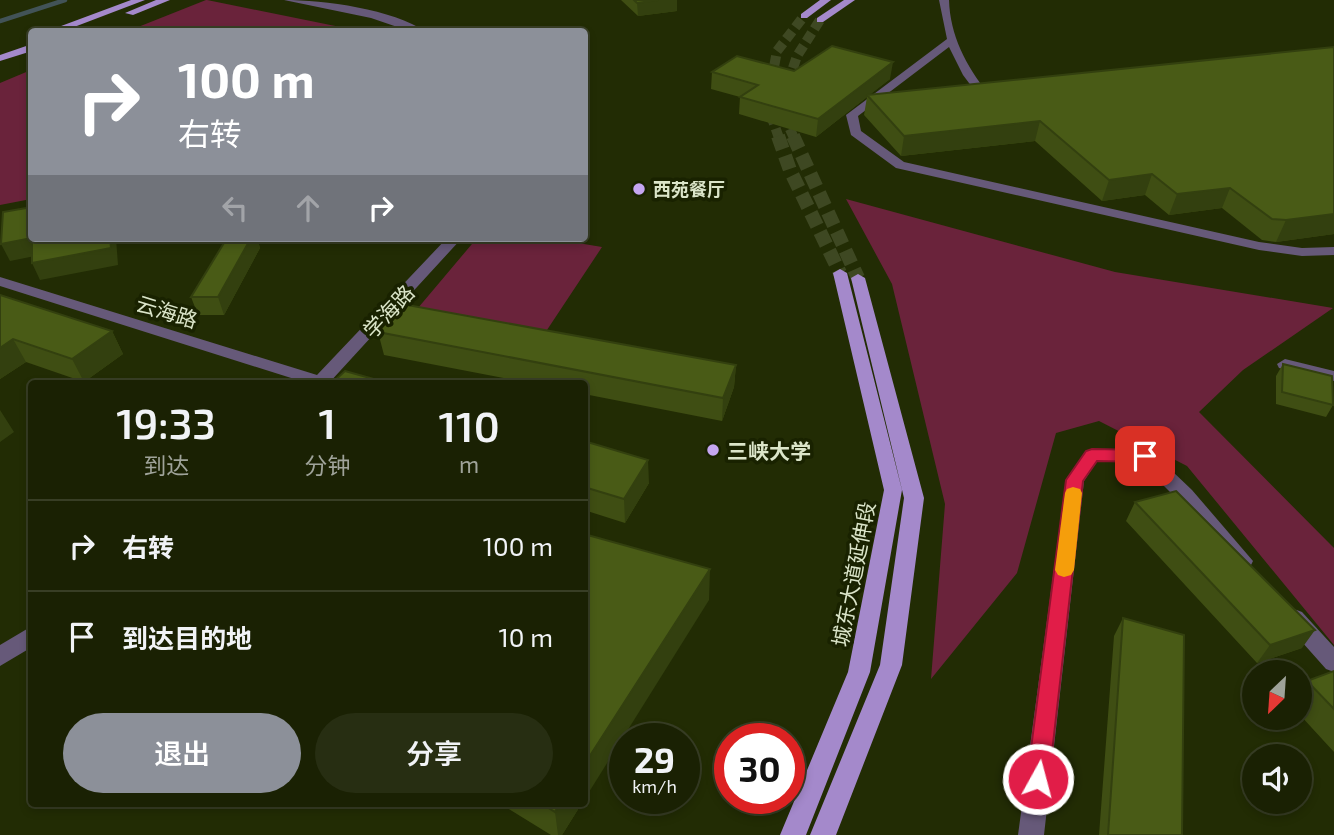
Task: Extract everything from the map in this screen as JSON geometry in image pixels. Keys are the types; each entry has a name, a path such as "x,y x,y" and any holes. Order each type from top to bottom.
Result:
{"main road":[{"path":"61,28 141,0"},
{"path":"89,28 165,0"},
{"path":"804,16 826,0"},
{"path":"820,20 850,0"},
{"path":"0,48 28,39"},
{"path":"0,58 28,48"},
{"name":"城东大道延伸段","path":"793,835 859,672 893,490 849,275 914,498 891,665 823,835"}],"street":[{"path":"289,0 358,13 414,28"},
{"path":"944,0 943,15 971,83 982,93"},
{"path":"953,39 852,116 855,132 901,165 1259,246 1303,252 1334,251"},
{"name":"学海路","path":"322,380 451,242"},
{"name":"云海路","path":"0,281 314,380"},
{"path":"1284,364 1334,376"},
{"path":"1031,835 1075,480 1092,455 1145,456 1185,495 1253,572"},
{"path":"1279,602 1334,662"},
{"path":"0,657 28,638"}],"shaded area":[{"path":"207,0 345,28 136,28"},
{"path":"28,71 28,200 0,205 0,83"},
{"path":"846,199 1115,272 1333,308 1243,370 1199,412 1334,548 1334,645 1187,466 1099,421 1056,433 1017,573 931,679 945,504 892,284"},
{"path":"474,242 572,242 602,247 545,333 418,308"}],"building":[{"path":"634,0 658,0 637,3"},
{"path":"832,46 893,62 818,119 740,97 758,85 712,72 737,56 794,71"},
{"path":"1334,47 1334,214 1286,220 1272,219 1230,188 1177,194 1152,174 1109,180 1040,121 904,136 867,95"},
{"path":"28,208 28,239 1,244 3,212"},
{"path":"32,242 110,242 111,248 32,263"},
{"path":"225,242 249,242 218,297 191,297"},
{"path":"0,295 112,331 72,359 13,339 0,348"},
{"path":"402,304 736,365 723,398 378,332"},
{"path":"1283,364 1332,376 1333,405 1282,392"},
{"path":"345,371 377,380 335,380"},
{"path":"588,442 648,460 624,499 588,488"},
{"path":"1176,491 1315,630 1270,645 1135,502"},
{"path":"588,535 710,569 588,759"},
{"path":"1123,618 1184,635 1182,835 1108,835"},
{"path":"1334,671 1334,709 1312,686 1312,679"}],"waterway":[{"path":"0,21 65,0"}],"tunnel":[{"path":"779,138 767,104 777,51 804,16"},
{"path":"794,138 780,107 797,56 820,20"},
{"path":"778,136 790,170 840,273"},
{"path":"793,136 858,278"}],"slow traffic":[{"path":"1064,570 1073,493"}],"place":[{"name":"西苑餐厅","path":"639,189"},
{"name":"三峡大学","path":"713,450"}],"route":[{"path":"1038,779 1075,480 1092,455 1145,456"}]}
